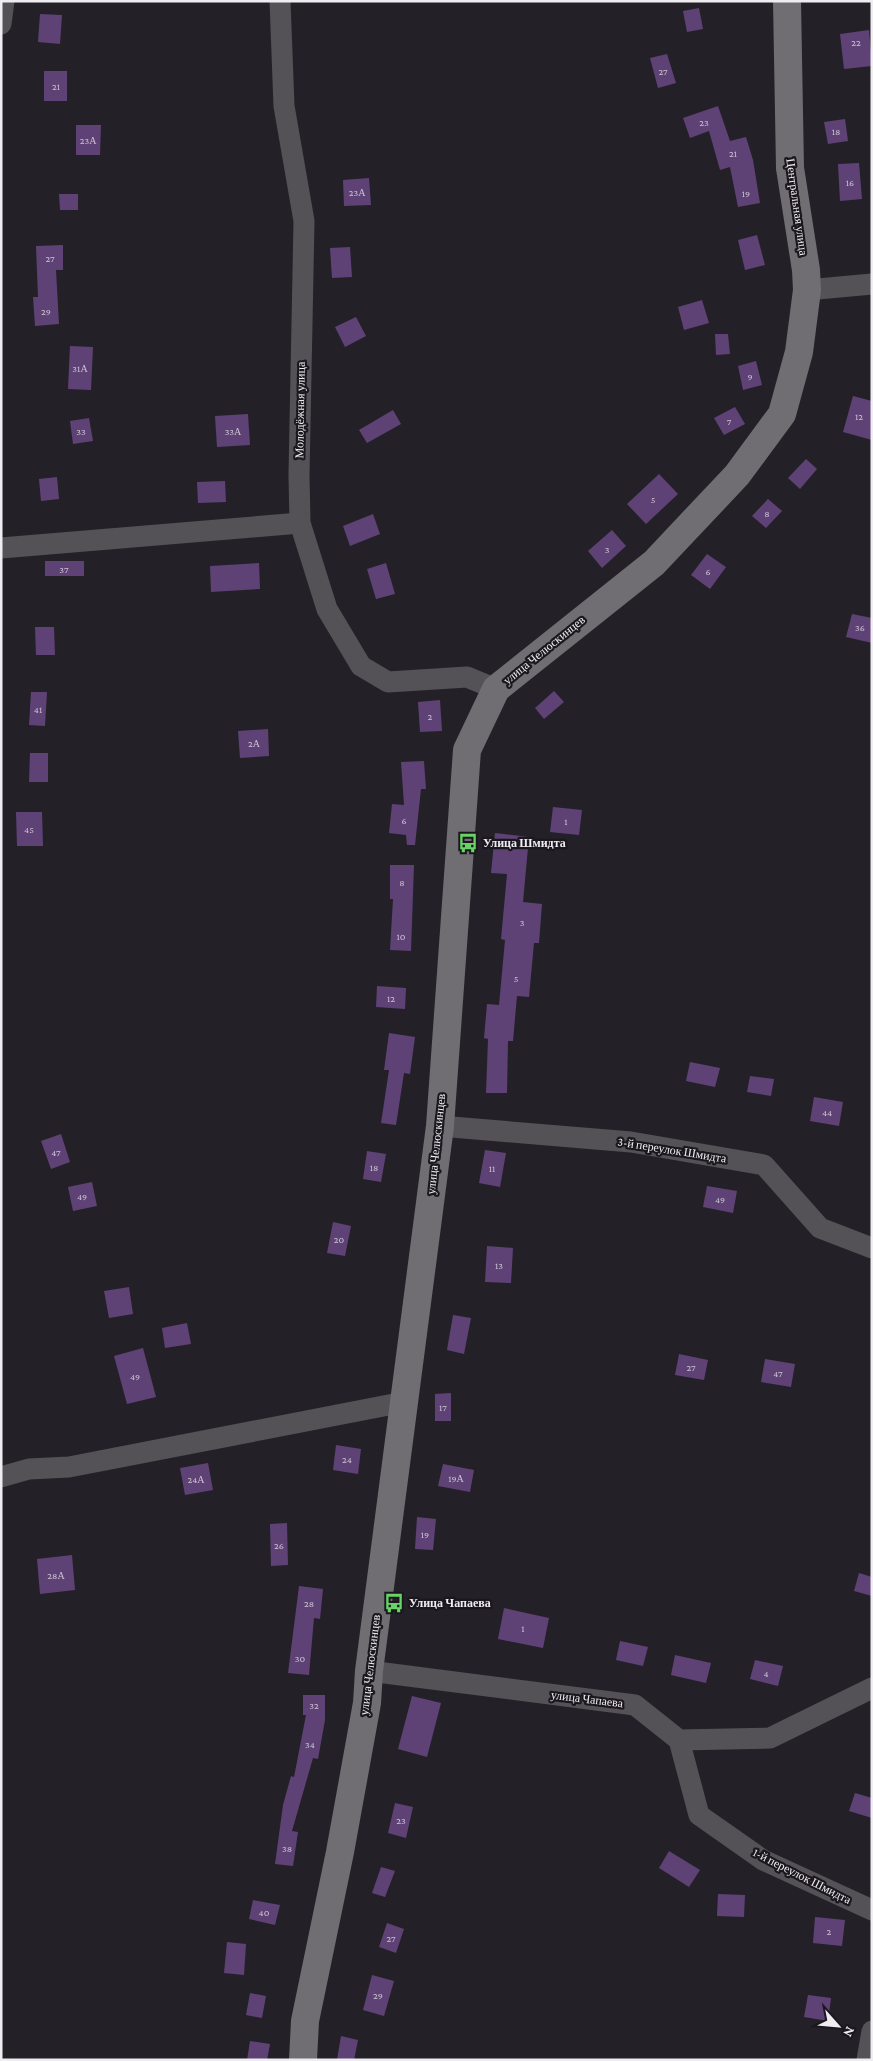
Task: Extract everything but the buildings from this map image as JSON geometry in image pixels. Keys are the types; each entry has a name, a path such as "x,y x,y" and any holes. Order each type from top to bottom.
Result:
{"street":[{"path":"1,24 4,1"},
{"name":"Молодёжная улица","path":"280,1 284,106 304,221 299,475 300,523 326,609 361,666 388,682 467,677 496,689"},
{"name":"Центральная улица","path":"787,1 790,168 806,270 807,290 798,352"},
{"path":"807,290 872,284"},
{"name":"улица Челюскинцев","path":"303,2060 305,2021 340,1852 367,1703 369,1671 440,1126 467,750 496,689 654,563 737,475 782,414 798,352"},
{"path":"1,548 300,523"},
{"name":"3-й переулок Шмидта","path":"440,1126 631,1142 764,1165 820,1228 872,1248"},
{"path":"1,1477 29,1469 69,1467 404,1402"},
{"name":"улица Чапаева","path":"369,1671 635,1705 680,1740"},
{"path":"680,1740 770,1738 872,1688"},
{"name":"1-й переулок Шмидта","path":"680,1740 700,1815 763,1860 872,1910"},
{"path":"867,2060 872,2031"}],"place":[{"name":"Улица Шмидта","path":"468,843"},
{"name":"Улица Чапаева","path":"394,1603"}]}
